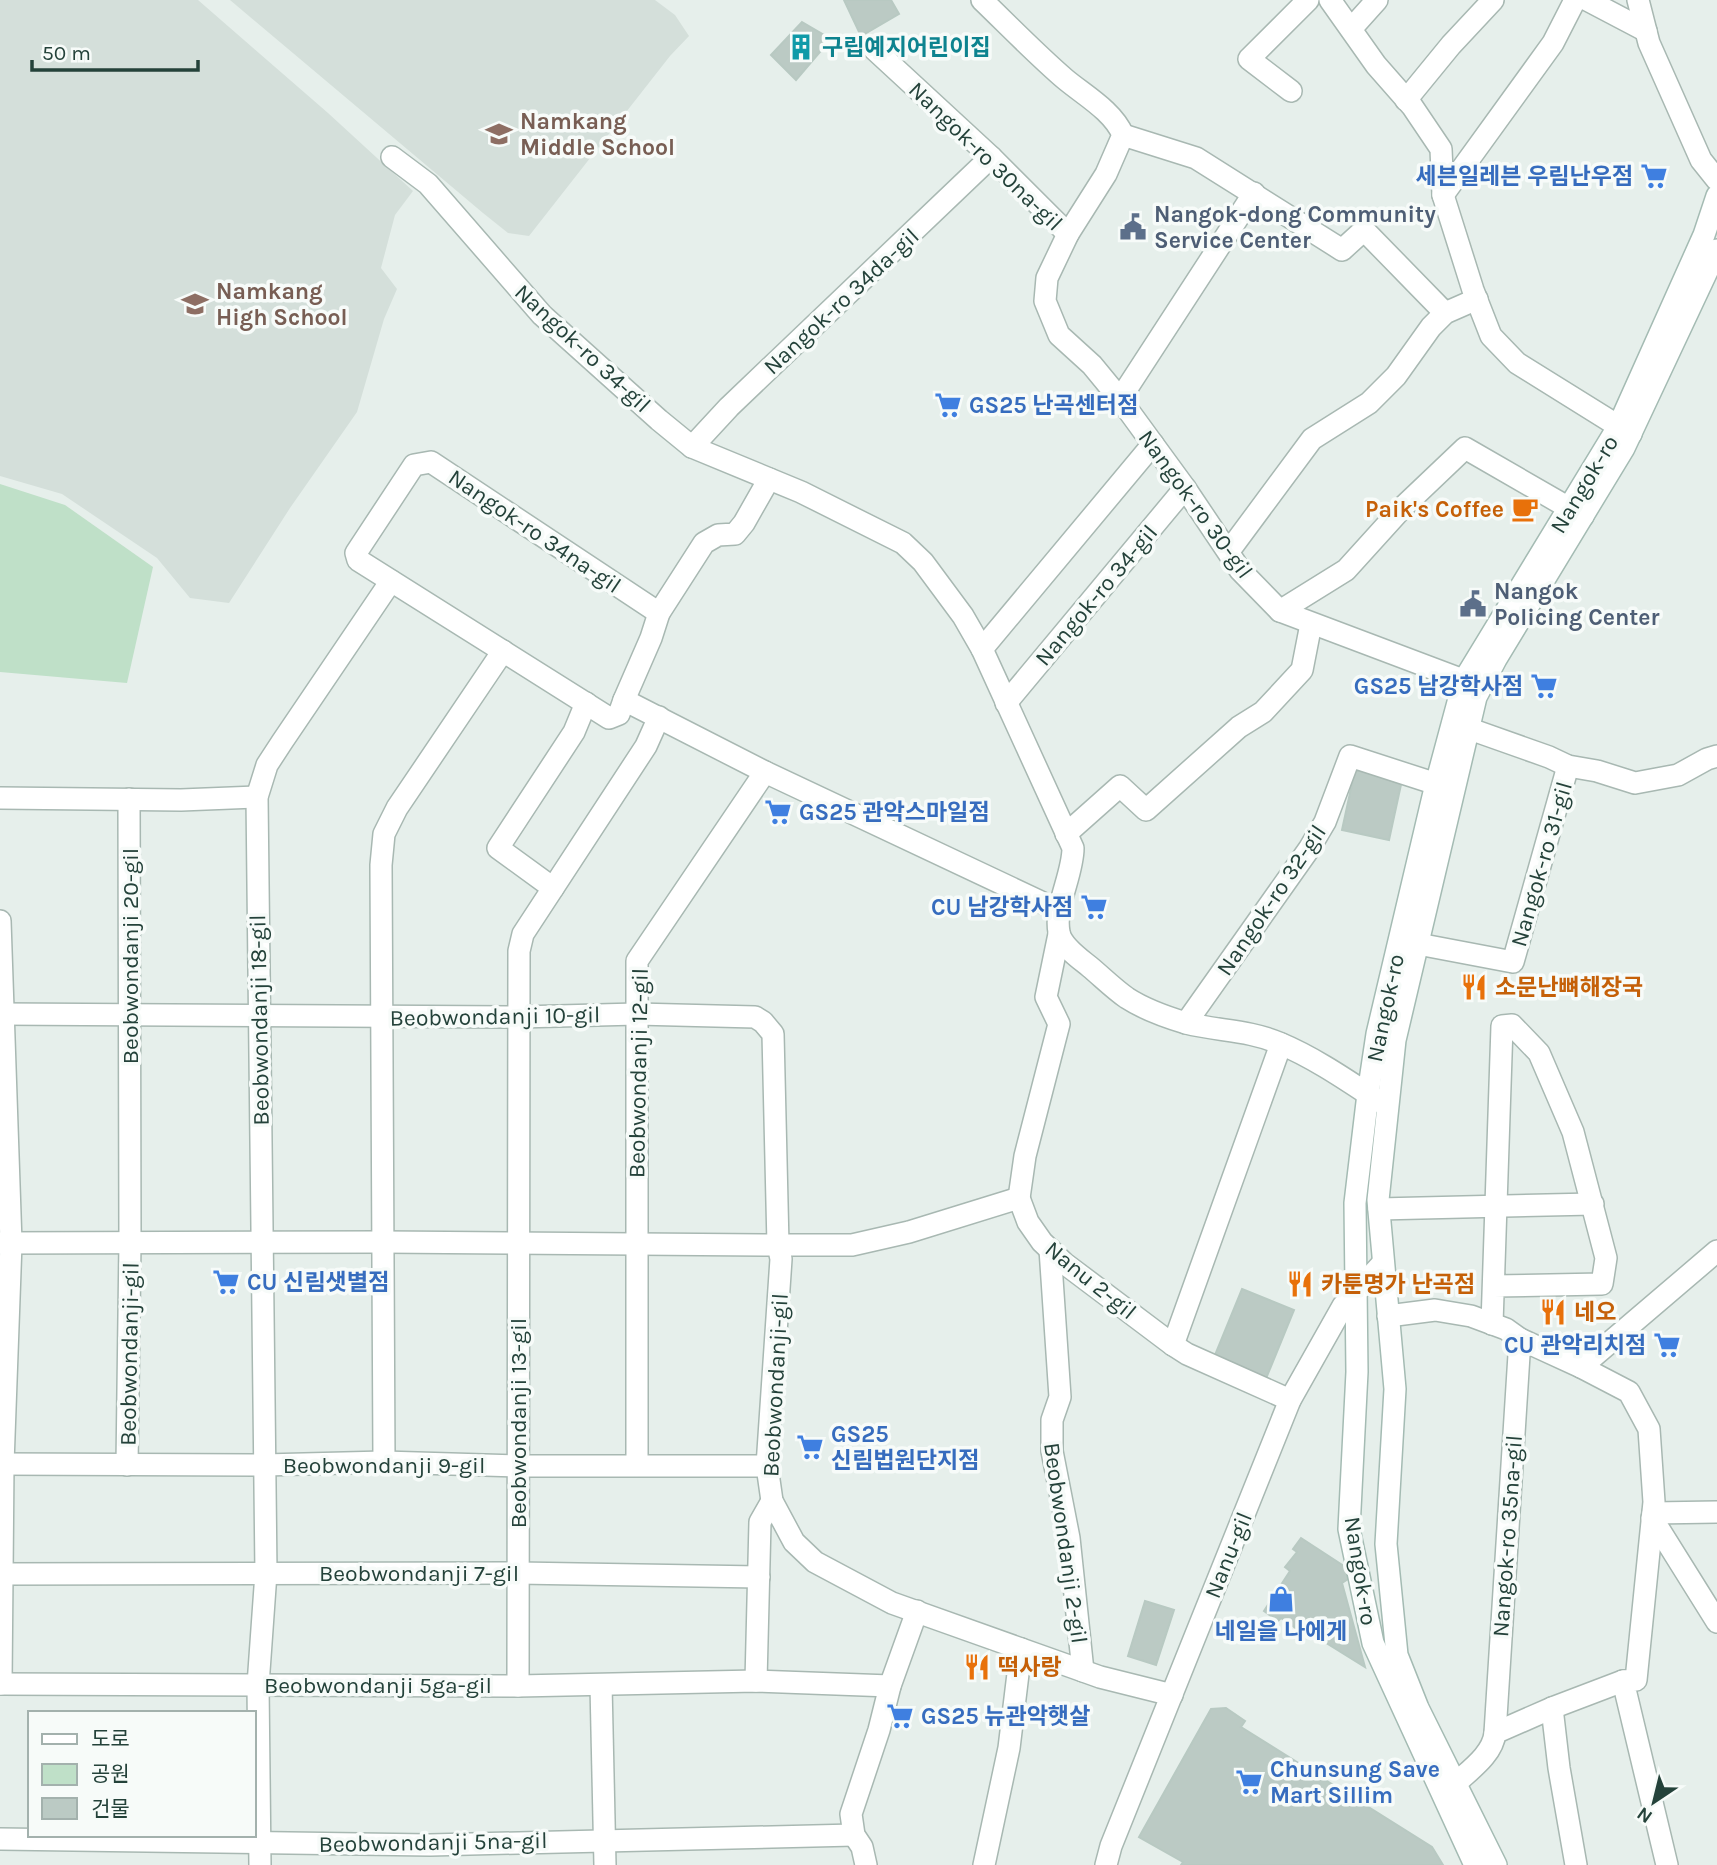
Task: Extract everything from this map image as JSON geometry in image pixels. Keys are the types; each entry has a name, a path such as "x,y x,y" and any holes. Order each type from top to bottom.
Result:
{"street":[{"path":"982,0 1108,116 1119,127 1122,135 1196,158 1342,250 1364,230 1445,313"},
{"path":"1291,91 1250,59 1308,0"},
{"path":"1330,0 1441,149 1443,195 1491,336 1517,363 1625,430"},
{"path":"1351,29 1377,0"},
{"path":"1406,100 1451,45 1493,0"},
{"path":"1443,195 1553,43 1575,0"},
{"path":"1587,0 1646,31"},
{"path":"1638,0 1649,43 1701,160 1717,180"},
{"name":"Nangok-ro 30na-gil","path":"874,49 991,157 1068,234"},
{"name":"Nangok-ro 30-gil","path":"1122,135 1106,174 1068,234 1047,278 1045,301 1059,335 1092,365 1120,399 1240,570 1280,611 1472,683"},
{"name":"Nangok-ro 34-gil","path":"391,157 428,184 542,315 692,447 801,492 903,542 923,562 963,616 982,649 1073,848 1073,862 1060,911 1059,934 1046,997 1059,1024 1025,1156 1019,1198"},
{"name":"Nangok-ro 34da-gil","path":"692,447 729,407 991,157"},
{"path":"1120,399 1254,193"},
{"name":"Nangok-ro","path":"1475,1865 1373,1643 1349,1529 1357,1372 1355,1203 1368,1094 1377,1034 1472,683 1625,430 1712,242 1717,196"},
{"path":"1229,551 1312,439 1369,403 1396,376 1431,327 1445,313 1477,299"},
{"path":"982,649 1153,444"},
{"path":"1280,611 1346,570 1404,506 1465,447 1577,512"},
{"name":"Nangok-ro 34na-gil","path":"624,700 619,714 610,718 358,560 356,553 414,465 431,462 659,613"},
{"path":"769,479 735,534 718,534 704,543 659,613 624,700 765,772 1060,911"},
{"name":"Nangok-ro 34-gil","path":"1006,703 1185,488"},
{"name":"Beobwondanji 18-gil","path":"258,1685 266,1573 257,797 267,765 391,581"},
{"path":"1066,834 1120,786 1146,810 1239,727 1263,712 1302,670 1311,624"},
{"path":"384,1462 381,865 384,834 415,779 503,651"},
{"path":"553,888 498,848 574,732 586,703"},
{"name":"Beobwondanji 13-gil","path":"518,1686 519,951 523,934 646,746 659,718"},
{"name":"Nangok-ro 31-gil","path":"1461,725 1568,766 1597,771 1635,783 1678,775 1717,756"},
{"name":"Nangok-ro 32-gil","path":"1186,1023 1309,849 1325,822 1350,756 1445,787"},
{"name":"Nangok-ro 31-gil","path":"1513,962 1568,766"},
{"name":"Beobwondanji 12-gil","path":"637,1244 637,961 765,772"},
{"name":"Nangok-ro","path":"1445,787 1418,944 1395,1040 1378,1209 1395,1389 1385,1544 1397,1655 1418,1708 1496,1865"},
{"path":"0,799 181,800 257,797"},
{"name":"Beobwondanji 20-gil","path":"129,799 130,1242"},
{"path":"0,921 5,1242 1,1684"},
{"path":"1059,934 1073,954 1126,998 1186,1023 1255,1034 1281,1044 1328,1069 1388,1107"},
{"name":"Nangok-ro","path":"1418,944 1513,962"},
{"name":"Beobwondanji 10-gil","path":"1,1014 519,1017 637,1014 755,1017 773,1034 778,1245"},
{"path":"1492,1324 1502,1026 1512,1025 1539,1053 1573,1132 1606,1258 1602,1283 1494,1286"},
{"path":"1172,1345 1281,1044"},
{"path":"778,1245 852,1245 909,1232 1019,1198"},
{"name":"Nanu 2-gil","path":"1019,1198 1028,1222 1050,1250 1172,1345 1290,1400"},
{"path":"1378,1209 1593,1204"},
{"name":"Beobwondanji-gil","path":"5,1242 778,1245 781,1259 767,1466 772,1501 794,1542 815,1562 892,1603 1083,1671 1172,1696"},
{"name":"Beobwondanji-gil","path":"127,1465 130,1242"},
{"path":"637,1244 637,1465"},
{"name":"Beobwondanji 2-gil","path":"1050,1250 1060,1398 1052,1420 1052,1451 1069,1538 1083,1671"},
{"path":"1581,1367 1717,1251"},
{"name":"Nanu-gil","path":"1106,1865 1111,1846 1290,1400 1343,1306 1383,1263"},
{"path":"1388,1316 1435,1310 1471,1316 1506,1329 1520,1339 1629,1392 1649,1429 1654,1502 1636,1680 1623,1681 1495,1733 1494,1742 1480,1760 1456,1783"},
{"name":"Nangok-ro 35na-gil","path":"1495,1733 1520,1339"},
{"name":"Beobwondanji 9-gil","path":"1,1464 264,1465 384,1462 519,1466 767,1466"},
{"path":"756,1681 760,1522 772,1501"},
{"path":"1653,1516 1717,1512"},
{"path":"1653,1516 1717,1622"},
{"name":"Beobwondanji 7-gil","path":"1,1574 518,1573 759,1577"},
{"path":"866,1865 862,1847 854,1835 851,1814 916,1611"},
{"path":"984,1865 1009,1748 1021,1648"},
{"name":"Beobwondanji 5ga-gil","path":"1,1684 518,1686 756,1681 890,1686"},
{"path":"1623,1681 1667,1865"},
{"path":"258,1685 260,1865"},
{"path":"601,1685 606,1865"},
{"path":"1552,1708 1559,1768 1576,1865"},
{"name":"Beobwondanji 5na-gil","path":"0,1839 430,1844 854,1835"}],"shaded area":[{"name":"Namkang High School","path":"0,0 198,0 413,191 395,215 381,268 397,289 384,319 357,412 290,508 229,603 190,598 157,558 62,494 0,476"},
{"name":"Namkang Middle School","path":"230,0 655,0 675,15 689,36 670,56 529,236 508,233"}],"green space":[{"path":"0,484 65,505 153,567 127,683 0,672"}],"building":[{"path":"844,0 891,0 899,14 861,36"},
{"name":"구립예지어린이집","path":"802,22 831,39 796,80 771,55"},
{"path":"1355,770 1402,780 1389,840 1342,830"},
{"path":"1242,1289 1294,1310 1265,1381 1213,1360"},
{"path":"1301,1538 1347,1568 1348,1579 1342,1583 1365,1667 1302,1628 1300,1631 1281,1618 1278,1621 1264,1611 1290,1571 1285,1567 1297,1552 1293,1549"},
{"path":"1145,1601 1174,1610 1156,1665 1128,1656"},
{"name":"Chunsung Save Mart Sillim","path":"1226,1708 1245,1721 1241,1727 1432,1847 1443,1865 1181,1865 1183,1862 1139,1837 1211,1709"}],"place":[{"name":"구립예지어린이집","path":"801,47"},
{"name":"Namkang Middle School","path":"499,134"},
{"name":"세븐일레븐 우림난우점","path":"1654,176"},
{"name":"Nangok-dong Community Service Center","path":"1133,227"},
{"name":"Namkang High School","path":"195,304"},
{"name":"GS25 난곡센터점","path":"948,405"},
{"name":"Paik's Coffee","path":"1525,509"},
{"name":"Nangok Policing Center","path":"1473,604"},
{"name":"GS25 남강학사점","path":"1544,686"},
{"name":"GS25 관악스마일점","path":"778,812"},
{"name":"CU 남강학사점","path":"1094,907"},
{"name":"소문난뼈해장국","path":"1474,987"},
{"name":"CU 신림샛별점","path":"226,1282"},
{"name":"카툰명가 난곡점","path":"1300,1284"},
{"name":"네오","path":"1553,1312"},
{"name":"CU 관악리치점","path":"1667,1345"},
{"name":"GS25 신림법원단지점","path":"810,1447"},
{"name":"네일을 나에게","path":"1281,1599"},
{"name":"떡사랑","path":"977,1667"},
{"name":"GS25 뉴관악햇살","path":"900,1716"},
{"name":"Chunsung Save Mart Sillim","path":"1249,1782"}]}
